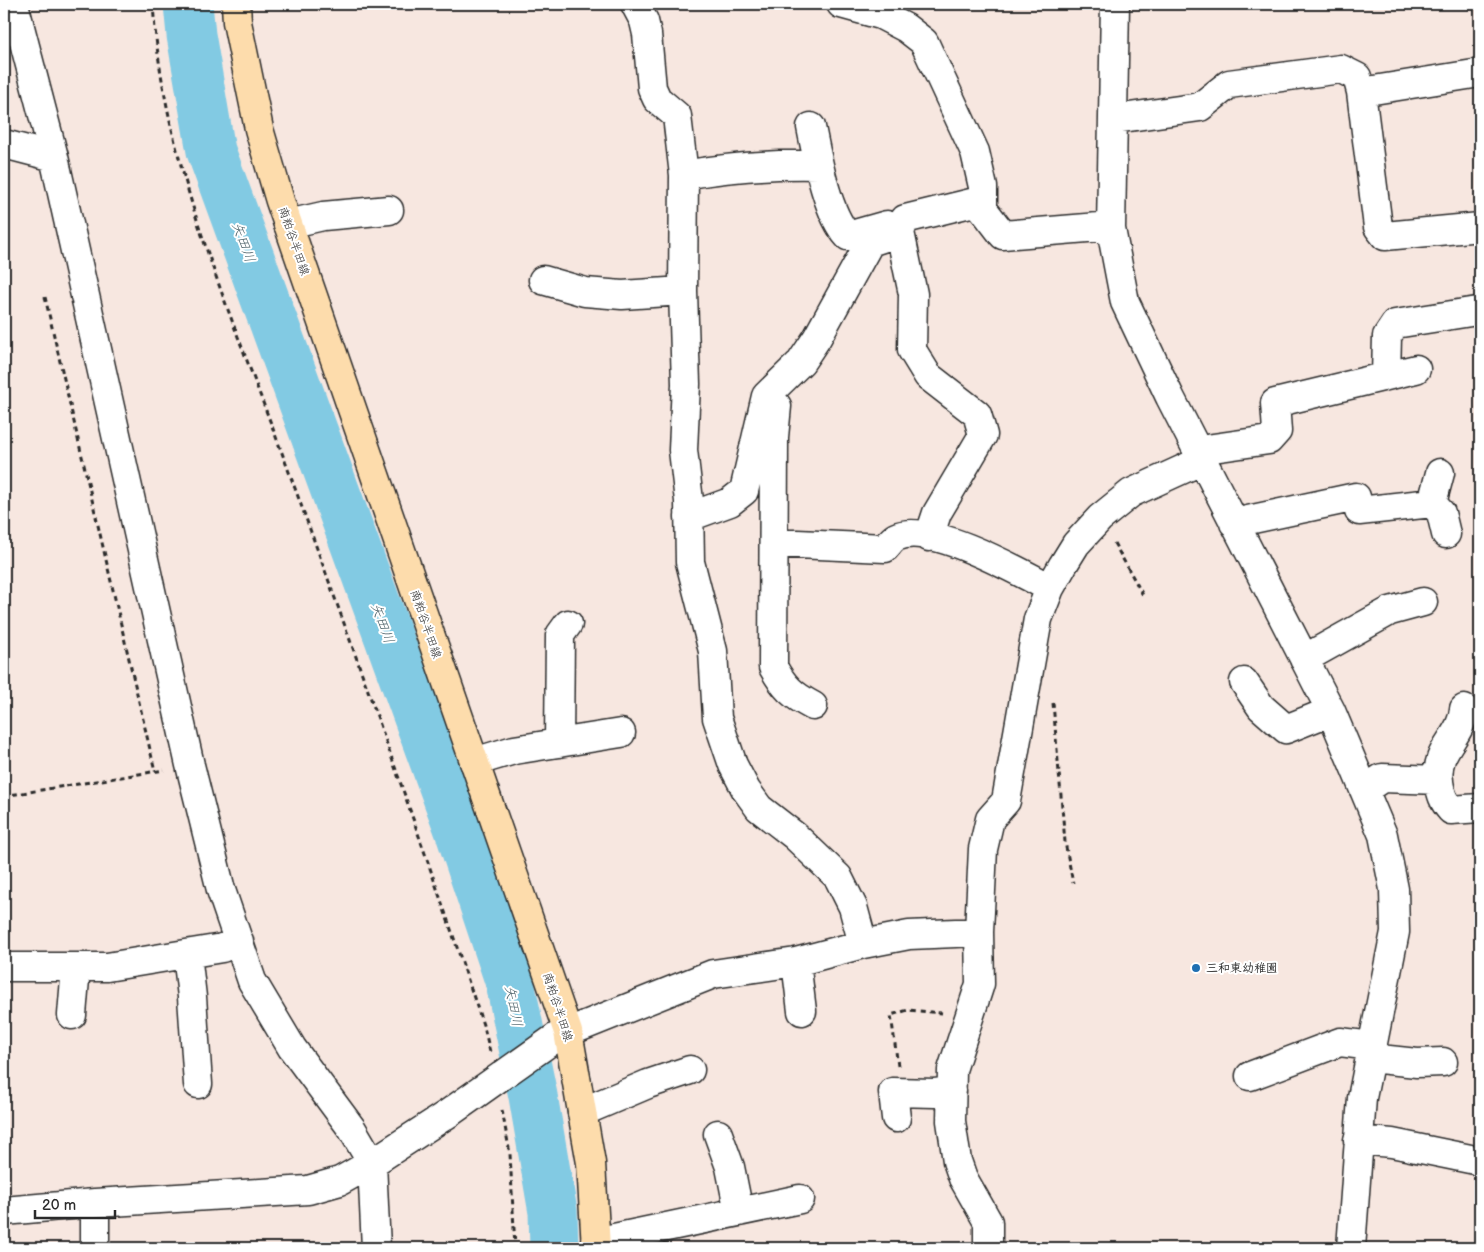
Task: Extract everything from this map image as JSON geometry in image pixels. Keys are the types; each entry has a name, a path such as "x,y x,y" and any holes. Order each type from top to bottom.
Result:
{"main road":[{"name":"南粕谷半田線","path":"236,4 236,22 259,129 288,224 474,762 563,1034 582,1112 590,1163 596,1245"}],"street":[{"path":"14,4 54,156 190,765 221,890 252,981 292,1048 352,1129 372,1164 376,1248"},
{"path":"635,4 644,21 647,34 652,88 657,99 677,116 684,175 683,291 686,384 683,450 689,517 690,562 713,651 717,718 733,765 759,808 824,861 838,877 868,943"},
{"path":"1115,4 1115,119 1111,226 1125,302 1170,396 1331,711 1383,835 1394,889 1395,932 1362,1098 1351,1248"},
{"path":"850,5 881,15 906,28 924,42 975,152 983,187 984,209 1003,235 1111,226"},
{"path":"1115,119 1200,107 1229,84 1341,69 1358,77 1378,227 1382,232 1386,236 1480,227"},
{"path":"1361,92 1480,73"},
{"path":"811,127 819,165 839,226 848,236 903,226 983,200"},
{"path":"4,144 54,156"},
{"path":"684,175 761,166 819,165"},
{"path":"288,224 323,216 389,210"},
{"path":"689,517 730,502 744,491 766,396 801,362 817,338 870,242 903,226"},
{"path":"903,226 913,294 912,350 928,376 978,414 982,435 937,513 929,537"},
{"path":"542,280 585,292 622,295 683,291"},
{"path":"1386,376 1387,336 1395,324 1477,311"},
{"path":"988,1248 988,1222 963,1178 957,1161 951,1121 952,1070 980,984 979,932 983,849 990,819 1006,801 1023,709 1032,643 1038,618 1050,588 1076,544 1100,518 1131,494 1201,455 1269,440 1277,431 1275,403 1416,369"},
{"path":"776,387 778,395 774,437 773,667 783,685 799,699 813,706"},
{"path":"1432,503 1440,473"},
{"path":"1234,523 1356,497 1359,511 1432,503"},
{"path":"1432,503 1441,513 1446,534"},
{"path":"775,543 885,548 896,537 912,535 938,538 996,559 1050,588"},
{"path":"1304,658 1390,611 1423,602"},
{"path":"560,743 560,636 568,624"},
{"path":"1244,682 1261,707 1286,729 1331,711"},
{"path":"1464,709 1463,722 1442,752 1437,768 1442,799 1451,810 1480,808"},
{"path":"474,762 514,750 621,733"},
{"path":"1364,790 1382,778 1439,780"},
{"path":"828,838 853,883 868,943"},
{"path":"4,1211 95,1203 308,1190 340,1181 372,1164 563,1034 713,974 796,962 868,943 909,935 979,932"},
{"path":"4,967 76,966 107,968 222,948 239,941"},
{"path":"187,954 198,1084"},
{"path":"796,962 802,1011"},
{"path":"72,1014 76,966"},
{"path":"1250,1076 1340,1042 1417,1063 1443,1062"},
{"path":"582,1112 648,1084 690,1070"},
{"path":"896,1118 893,1092 935,1093 952,1091"},
{"path":"718,1134 730,1166 739,1212"},
{"path":"1358,1140 1400,1144 1480,1161"},
{"path":"596,1245 800,1199"},
{"path":"95,1203 95,1248"}],"path":[{"path":"153,4 165,97 198,223 417,827 500,1076 510,1154 515,1248"},
{"path":"45,297 155,771"},
{"path":"1100,518 1144,597"},
{"path":"1052,695 1065,842 1073,883"},
{"path":"4,796 190,765"}],"waterway":[{"name":"矢田川","path":"188,4 191,35 211,151 458,827 510,983 533,1096 553,1212 554,1248"}],"place":[{"name":"三和東幼稚園","path":"1196,968"}]}
